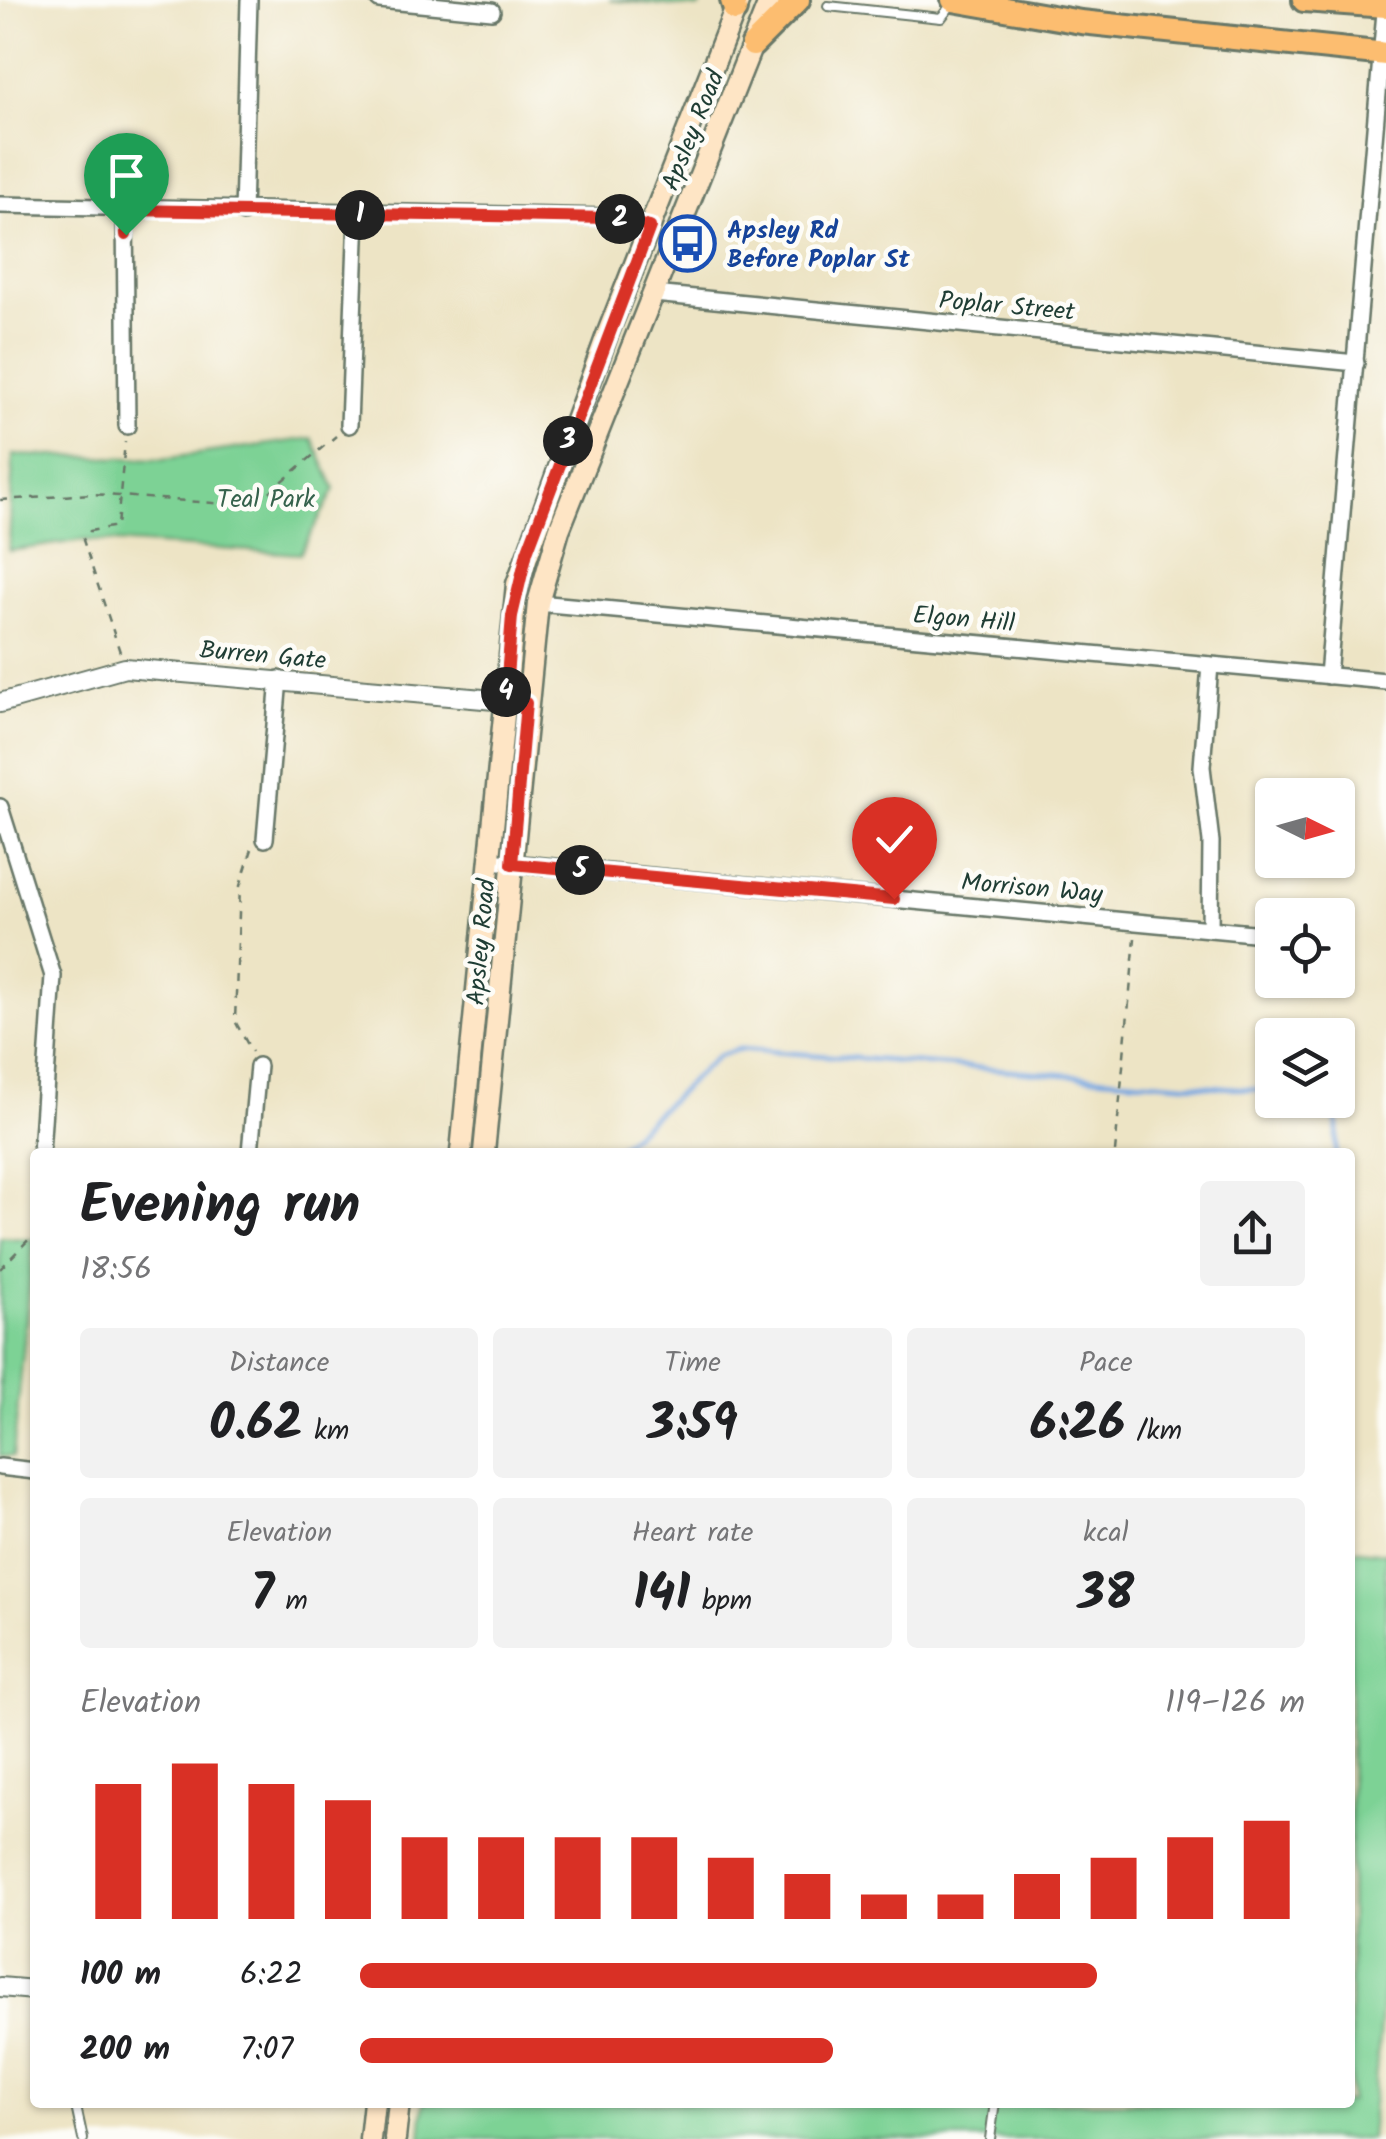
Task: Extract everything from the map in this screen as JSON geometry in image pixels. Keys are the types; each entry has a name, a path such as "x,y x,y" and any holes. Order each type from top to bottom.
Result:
{"main road":[{"name":"Apsley Road","path":"515,702 559,530 770,0"},
{"path":"752,44 798,0"},
{"path":"953,0 1080,22 1384,54"},
{"path":"1304,0 1386,4"},
{"name":"Apsley Road","path":"484,1148 515,702 512,616 527,552 736,3"},
{"name":"Apsley Road","path":"462,1148 501,863"},
{"path":"370,2139 373,2108"},
{"path":"395,2139 398,2108"}],"street":[{"path":"243,213 248,0"},
{"path":"379,0 492,12"},
{"path":"1328,676 1386,4"},
{"path":"0,204 243,213 611,218 650,227"},
{"path":"125,210 127,426"},
{"path":"349,425 357,214"},
{"name":"Poplar Street","path":"654,294 1356,363"},
{"name":"Elgon Hill","path":"538,603 1386,681"},
{"path":"1210,665 1202,767 1211,842 1210,929"},
{"name":"Burren Gate","path":"0,703 124,668 515,702"},
{"path":"265,839 279,679"},
{"path":"0,807 53,976 41,1148"},
{"name":"Morrison Way","path":"501,863 1252,932"},
{"path":"250,1148 258,1066"},
{"path":"0,1468 30,1470"},
{"path":"0,1987 30,1990"}],"lane":[{"path":"828,6 941,18 951,11 953,0"},
{"path":"76,2108 84,2139"},
{"path":"990,2139 993,2108"}],"path":[{"path":"0,500 119,496 226,504 271,491 349,425"},
{"path":"124,668 83,540 90,531 117,526 127,426"},
{"path":"258,1066 235,1021 242,870 249,850 265,839"},
{"path":"1115,1148 1137,922"},
{"path":"0,1269 30,1237"}],"green space":[{"path":"609,0 703,0 699,8"},
{"name":"Teal Park","path":"312,438 335,489 300,554 83,540 9,551 13,455 163,459"},
{"path":"0,1237 30,1240 30,1281 13,1457 0,1456"},
{"path":"1355,1550 1386,1553 1386,1961 1370,2139 421,2139 424,2108 1355,2108"}],"waterway":[{"path":"618,1148 718,1056 739,1049 1255,1090"},
{"path":"1335,1118 1336,1148"}],"place":[{"name":"Apsley Rd Before Poplar St","path":"688,243"}],"route":[{"path":"126,235 125,210 611,218 650,227 518,584 505,701 526,703 512,864 894,899"}]}
